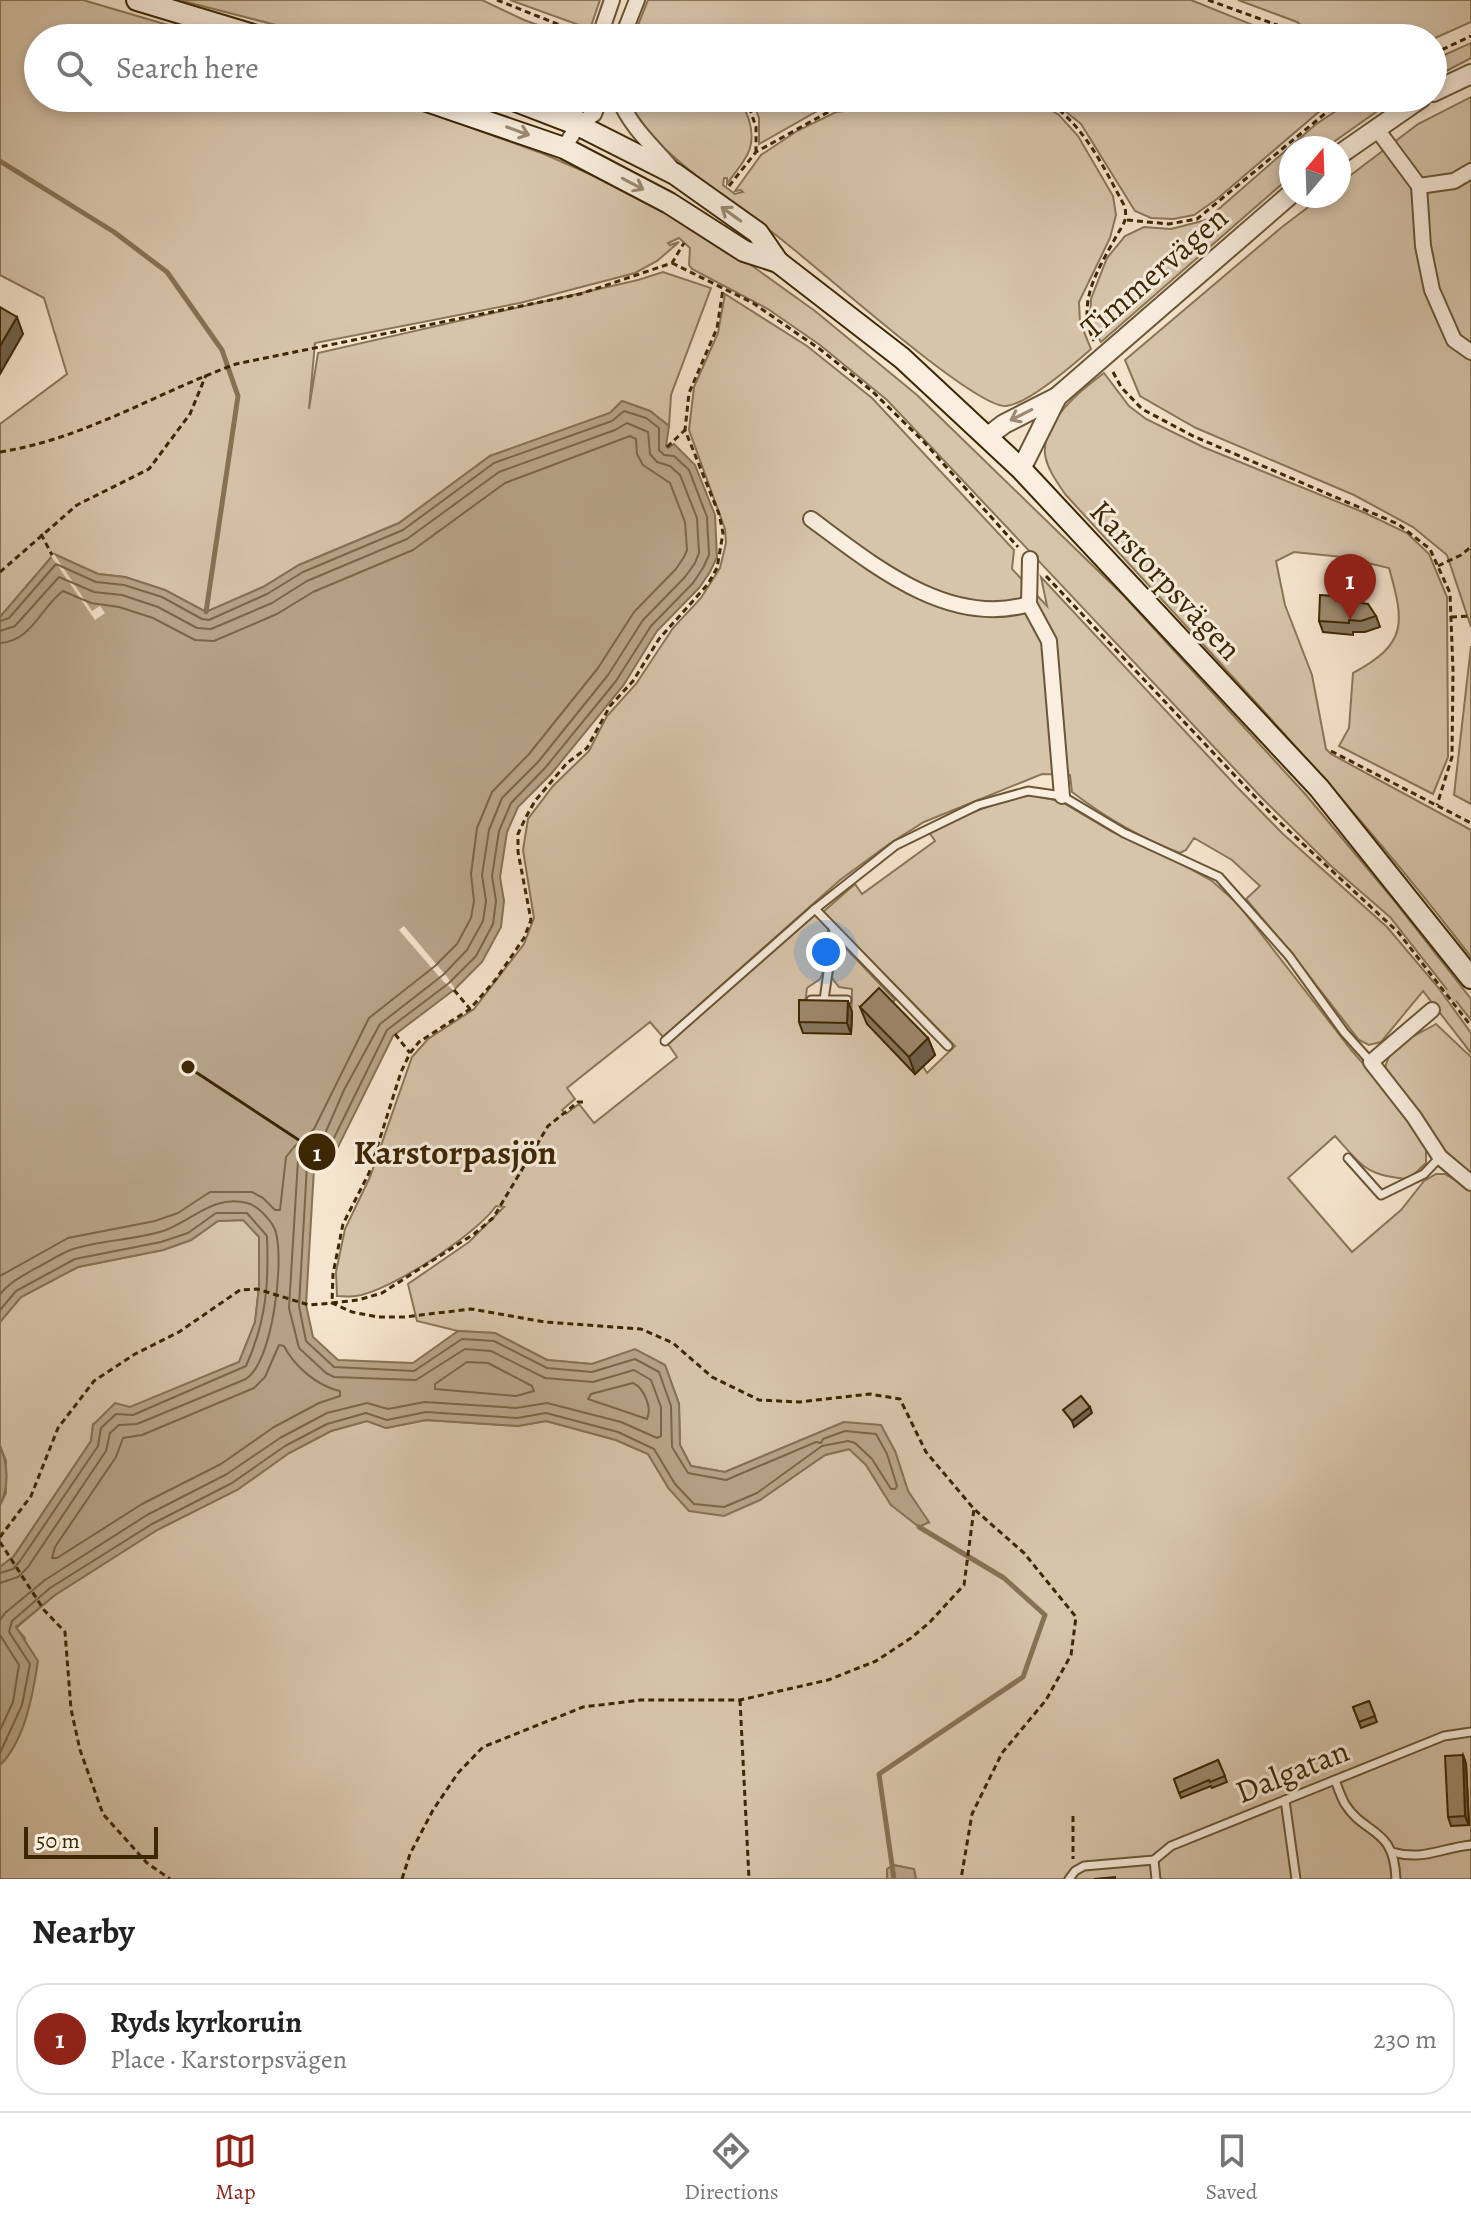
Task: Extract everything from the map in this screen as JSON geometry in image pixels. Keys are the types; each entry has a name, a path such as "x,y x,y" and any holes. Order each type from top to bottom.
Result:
{"main road":[{"path":"137,0 217,24"},
{"name":"Karstorpsvägen","path":"459,112 564,148 669,203 744,251 778,262"},
{"name":"Karstorpsvägen","path":"544,112 578,125 675,174 758,233 778,262 902,358 987,437 1021,469 1319,788 1471,978"}],"street":[{"path":"599,24 612,0"},
{"path":"628,24 637,0"},
{"path":"1447,85 1471,74"},
{"path":"575,112 578,125"},
{"path":"564,148 578,125 595,112"},
{"path":"625,112 675,174"},
{"path":"1351,146 1400,112"},
{"path":"1376,128 1419,186 1423,246 1432,290 1454,340 1471,352"},
{"path":"1419,186 1454,181 1471,171"},
{"name":"Timmervägen","path":"987,437 1004,424 1057,397 1279,204"},
{"name":"Timmervägen","path":"1021,469 1057,397"},
{"path":"811,519 891,577 923,594 969,606 1006,611 1029,604"},
{"path":"1030,559 1029,604 1049,641 1062,796"},
{"path":"1432,1010 1371,1062 1414,1117 1440,1157 1471,1183"}],"lane":[{"path":"665,1041 815,909 896,845 953,815 1028,791 1062,796 1124,833 1219,877 1289,956 1344,1032 1371,1062"},
{"path":"815,909 948,1046"},
{"path":"824,1000 834,930"},
{"path":"811,1000 847,1000"},
{"path":"1348,1158 1381,1195 1424,1174 1440,1157"},
{"name":"Dalgatan","path":"1154,1860 1171,1846 1444,1736 1471,1732"},
{"path":"1335,1780 1346,1805 1379,1833 1392,1852 1396,1879"},
{"path":"1285,1800 1296,1879"},
{"path":"1392,1852 1408,1857 1423,1856 1471,1845"},
{"path":"1069,1879 1084,1866 1154,1860 1156,1879"}],"path":[{"path":"497,0 560,24"},
{"path":"1208,0 1274,24"},
{"path":"1447,47 1471,36"},
{"path":"751,112 756,127 756,152"},
{"path":"729,186 756,152 828,112"},
{"path":"1062,112 1082,133 1125,207 1127,220 1097,273 1086,303 1086,317 1094,341"},
{"path":"1127,220 1169,224 1197,219 1327,112"},
{"path":"0,452 25,448 109,420 236,364 580,294 672,263 684,243"},
{"path":"672,263 753,303 821,350 872,391 923,441 1275,818 1398,932 1471,1026"},
{"path":"332,1303 335,1260 343,1224 369,1173 410,1053 419,1042 470,1009 513,955 531,920 518,852 518,834 526,817 535,801 567,763 587,748 610,706 633,681 659,639 708,584 717,568 723,533 714,497 685,430 689,393 717,328 723,289"},
{"path":"1113,372 1121,387 1142,409 1193,436 1398,524 1430,549 1450,593 1451,617 1452,757 1437,805"},
{"path":"0,572 77,505 149,469 190,414 206,375"},
{"path":"667,447 685,430"},
{"path":"41,534 52,555"},
{"path":"1438,566 1471,547"},
{"path":"1451,617 1471,616"},
{"path":"1331,751 1471,823"},
{"path":"454,990 470,1009"},
{"path":"395,1034 410,1053"},
{"path":"170,1879 147,1863 103,1814 80,1750 71,1709 65,1632 44,1610 0,1540 31,1496 58,1428 94,1381 135,1354 179,1332 240,1290 257,1289 309,1305 358,1300 382,1293 474,1234 493,1218 548,1126 578,1102 583,1102"},
{"path":"332,1303 352,1312 378,1317 471,1309 545,1322 641,1329 673,1343 712,1377 759,1400 799,1402 870,1394 900,1399 926,1452 974,1509 1024,1553 1076,1617 1071,1655 1046,1700 1002,1753 972,1814 961,1879"},
{"path":"402,1879 410,1854 433,1810 458,1773 483,1747 583,1707 641,1700 740,1700 828,1680 876,1661 930,1622 964,1585 974,1509"},
{"path":"740,1700 749,1879"},
{"path":"1073,1816 1075,1871"}],"shaded area":[{"path":"0,0 83,0 164,24 24,24 24,112 428,112 544,154 626,190 737,255 815,311 917,395 1124,596 1306,795 1392,898 1471,999 1471,1020 1390,917 1330,865 1263,799 887,400 820,345 768,309 692,269 689,265 690,248 679,238 668,243 679,242 657,261 635,273 520,303 315,343 309,409 318,353 663,272 711,288 671,395 669,426 650,411 622,401 610,413 490,456 399,523 299,565 263,587 206,612 165,590 125,577 98,574 54,554 0,617 0,424 67,374 44,298 0,275"},
{"path":"179,0 482,0 535,24 272,24"},
{"path":"510,0 600,0 592,24 576,24"},
{"path":"648,0 1191,0 1250,24 639,24"},
{"path":"1238,0 1471,0 1471,22 1447,33 1447,24 1297,22"},
{"path":"1471,43 1471,58 1447,71 1447,54"},
{"path":"1471,97 1471,627 1447,555 1413,527 1354,495 1196,428 1140,396 1125,360 1307,208 1351,208 1351,175 1418,124 1447,112"},
{"path":"635,112 746,112 751,130 750,147 727,184 727,178 724,178 723,185 735,194 743,192 735,191 761,155 797,131 836,112 1054,112 1078,136 1113,196 1116,215 1110,238 1079,302 1080,322 1091,349 1051,382 1016,404 1006,406 990,401 964,386 900,338 776,235 678,161"},
{"path":"757,112 815,112 759,144"},
{"path":"1066,112 1319,112 1291,136 1279,136 1279,146 1194,215 1173,219 1151,218 1135,211 1081,124"},
{"path":"1334,112 1376,112 1342,136 1302,136"},
{"path":"1279,156 1279,186 1101,342 1090,324 1091,299 1107,258 1125,236 1144,227 1171,229 1206,220"},
{"path":"725,294 807,346 872,398 1014,550 1012,569 1047,606 1041,577 1283,834 1387,927 1437,986 1471,1033 1471,1053 1423,991 1381,1042 1369,1045 1359,1040 1246,899 1260,886 1232,860 1194,838 1180,853 1151,841 1072,792 1070,775 1042,774 924,822 889,844 840,880 663,1037 650,1022 567,1088 575,1099 562,1110 566,1114 579,1104 594,1123 677,1057 668,1044 814,913 828,929 822,975 807,988 804,1012 851,1034 852,989 839,987 832,978 838,940 895,1000 887,1007 927,1073 955,1046 823,912 855,884 862,894 935,841 928,831 991,805 1030,795 1060,801 1111,831 1212,881 1238,904 1352,1051 1405,1111 1426,1146 1426,1163 1409,1179 1395,1178 1366,1168 1335,1136 1288,1178 1352,1252 1401,1210 1424,1181 1436,1174 1445,1174 1471,1190 1471,1879 916,1879 914,1869 893,1865 887,1879 0,1879 0,1765 7,1757 25,1638 16,1628 55,1595 157,1530 237,1490 289,1453 331,1431 367,1421 386,1428 426,1420 518,1426 546,1421 616,1440 648,1454 669,1489 760,1500 825,1455 850,1449 866,1465 891,1505 928,1522 908,1491 895,1451 844,1422 725,1472 691,1466 680,1445 679,1404 665,1365 635,1350 592,1364 547,1360 495,1333 458,1331 417,1321 408,1284 469,1242 504,1207 496,1206 452,1246 410,1273 371,1292 337,1296 336,1272 345,1229 370,1177 412,1057 428,1039 474,1009 524,944 534,918 523,850 528,819 553,786 589,751 607,716 636,684 673,628 701,598 720,568 726,543 725,529 689,430 694,387 718,333"},
{"path":"1104,373 1129,406 1146,419 1203,447 1407,533 1429,554 1447,597 1448,757 1433,794 1339,746 1349,728 1353,673 1384,652 1397,631 1398,604 1389,568 1342,557 1294,552 1276,561 1285,605 1312,675 1326,749 1471,830 1471,957 1375,837 1065,494 1056,480 1045,454 1050,430 1065,408"},
{"path":"1471,646 1471,804 1454,795"},
{"path":"1436,1024 1471,1057 1471,1177 1451,1162 1385,1072 1386,1063 1396,1048"},
{"path":"244,1220 259,1237 259,1287 255,1322 239,1362 93,1424 91,1441 14,1556 0,1567 0,1505 6,1493 6,1461 0,1446 0,1322 21,1297 78,1267 163,1250 191,1240 218,1221"}],"water":[{"path":"622,401 650,411 669,426 666,446 668,448 674,444 695,465 715,515 717,557 699,588 657,631 623,686 551,774 518,807 507,832 500,877 504,901 501,927 482,962 455,989 393,1036 338,1147 314,1169 306,1305 313,1337 338,1360 413,1363 458,1331 495,1333 547,1360 592,1364 635,1349 665,1365 679,1404 680,1445 691,1466 725,1472 844,1422 881,1425 895,1451 908,1491 929,1522 919,1527 891,1505 866,1465 849,1449 825,1455 760,1500 724,1516 689,1511 669,1489 648,1454 616,1440 546,1421 518,1426 426,1420 386,1428 367,1421 331,1431 289,1453 237,1490 157,1530 55,1595 16,1627 38,1661 22,1730 0,1765 0,1567 14,1556 91,1441 93,1425 115,1403 130,1407 239,1362 255,1322 259,1237 243,1220 218,1221 191,1240 163,1250 78,1267 21,1297 0,1322 0,617 54,554 98,574 125,577 165,590 206,612 263,587 299,565 399,523 490,456 610,413"},
{"path":"0,1446 6,1476 0,1505"},
{"path":"893,1865 914,1869 916,1879 887,1879 887,1869"}],"pier":[{"path":"54,554 92,611 100,606 105,613 95,620 51,556"},
{"path":"404,926 455,989 443,981 399,930"}],"building":[{"path":"0,307 17,317 0,346"},
{"path":"1320,595 1350,597 1350,601 1368,604 1376,616 1361,621 1349,620 1349,623 1319,621"},
{"path":"879,988 928,1038 909,1057 860,1007"},
{"path":"799,1000 848,1001 847,1023 799,1022"},
{"path":"1081,1396 1090,1407 1072,1421 1063,1410"},
{"path":"1369,1701 1375,1716 1359,1722 1353,1707"},
{"path":"1463,1755 1465,1816 1448,1817 1445,1756"},
{"path":"1218,1760 1225,1776 1179,1793 1174,1779"}],"waterway":[{"path":"0,161 114,232 167,272 222,350 238,396 206,612"},
{"path":"894,1879 879,1774 1023,1677 1045,1615 1004,1578 919,1527"}],"tunnel":[{"path":"1432,1010 1471,980"}],"place":[{"name":"Ryds kyrkoruin","path":"1350,620"},
{"name":"Karstorpasjön","path":"188,1067"}]}
